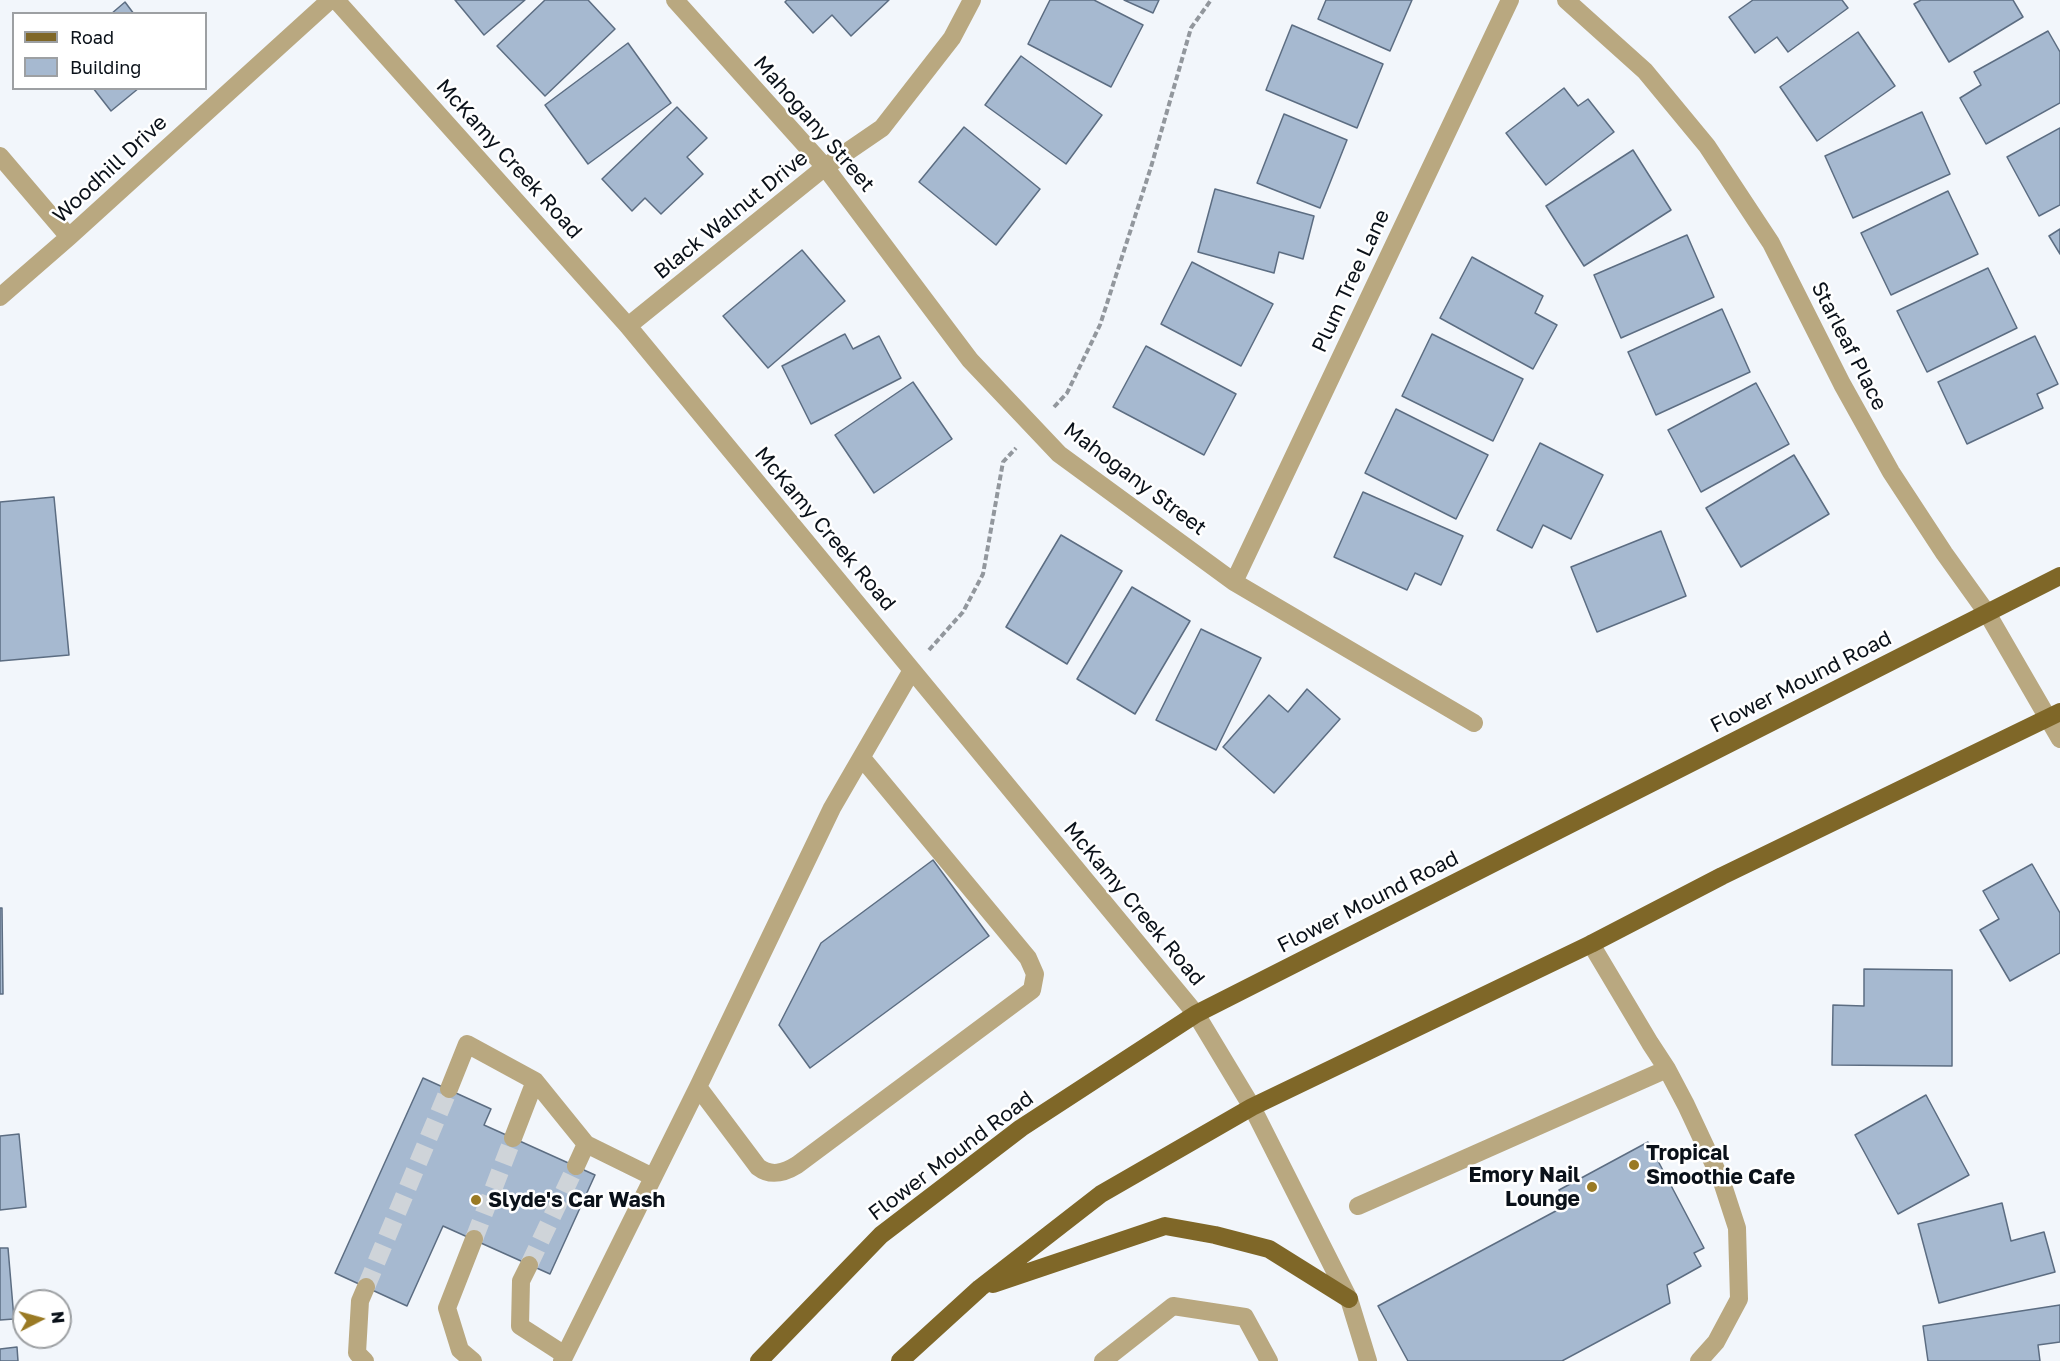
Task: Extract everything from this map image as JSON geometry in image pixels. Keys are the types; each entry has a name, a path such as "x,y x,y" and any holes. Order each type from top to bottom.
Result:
{"main road":[{"name":"Flower Mound Road","path":"759,1361 881,1235 1021,1128 1196,1014 2060,576"},
{"path":"900,1361 980,1288 1101,1194 1251,1107 1591,944 1722,876 2055,715"},
{"path":"980,1288 1165,1226 1215,1235 1269,1249 1349,1299"}],"street":[{"name":"Woodhill Drive","path":"0,297 330,0"},
{"name":"McKamy Creek Road","path":"336,0 628,326 1196,1014 1251,1107 1349,1299 1368,1361"},
{"name":"Mahogany Street","path":"675,0 825,167 970,360 1059,454 1234,582 1474,723"},
{"name":"Black Walnut Drive","path":"628,326 825,167 882,128 952,38 972,0"},
{"name":"Plum Tree Lane","path":"1234,582 1510,0"},
{"name":"Starleaf Place","path":"1566,0 1645,71 1707,146 1771,243 1842,384 1891,472 2055,715 2060,739"},
{"path":"0,156 69,237"},
{"path":"529,1265 521,1281 520,1326 564,1358 832,808 912,670"},
{"path":"698,1087 758,1167 772,1174 781,1173 797,1165 1032,990 1035,974 1028,958 862,758"},
{"path":"1591,944 1667,1069 1722,1182 1737,1228 1739,1299 1716,1342 1699,1361"},
{"path":"448,1089 467,1044 535,1081 586,1144 653,1177"},
{"path":"1358,1206 1667,1069"},
{"path":"513,1138 535,1081"},
{"path":"576,1166 586,1144"},
{"path":"472,1361 460,1350 447,1308 474,1239"},
{"path":"365,1361 357,1353 360,1301 366,1287"},
{"path":"1103,1361 1173,1306 1245,1317 1269,1361"}],"path":[{"path":"912,670 963,612 984,574 1003,462 1067,393 1100,325 1151,167 1191,28 1211,0"}],"building":[{"path":"455,0 525,0 484,35"},
{"path":"545,0 588,0 615,29 545,96 497,46"},
{"path":"787,0 889,0 851,36 832,15 813,33 785,2"},
{"path":"1050,0 1094,0 1143,25 1111,87 1028,44"},
{"path":"1124,0 1159,0 1153,13"},
{"path":"1326,0 1412,0 1390,51 1318,19"},
{"path":"1753,0 1842,0 1848,8 1788,52 1777,37 1755,53 1729,17"},
{"path":"1921,0 2013,0 2023,17 1949,62 1914,4"},
{"path":"125,2 132,12 113,12"},
{"path":"1292,25 1383,64 1357,128 1266,90"},
{"path":"2048,31 2060,52 2060,103 1986,144 1960,98 1981,85 1974,72"},
{"path":"1858,32 1895,86 1817,141 1780,87"},
{"path":"628,43 671,103 588,164 545,105"},
{"path":"1021,56 1102,115 1066,164 985,105"},
{"path":"1564,88 1578,106 1588,99 1614,132 1546,185 1506,133"},
{"path":"95,90 137,90 111,111"},
{"path":"677,107 707,138 687,157 703,174 661,214 645,198 632,211 602,179"},
{"path":"1922,112 1950,174 1853,218 1825,156"},
{"path":"1284,114 1347,140 1320,208 1257,183"},
{"path":"964,127 1040,189 996,245 919,182"},
{"path":"2060,128 2060,205 2039,216 2007,157"},
{"path":"1633,150 1671,210 1584,266 1546,206"},
{"path":"1215,189 1314,216 1303,259 1279,252 1274,273 1198,252"},
{"path":"1948,191 1978,254 1891,295 1861,233"},
{"path":"2060,229 2060,254 2049,236"},
{"path":"1687,235 1714,297 1621,338 1594,275"},
{"path":"802,250 845,301 768,368 723,316"},
{"path":"1472,257 1543,296 1535,313 1557,325 1533,369 1440,318"},
{"path":"1192,262 1273,304 1241,366 1161,324"},
{"path":"1988,268 2017,328 1927,372 1897,311"},
{"path":"1722,309 1750,372 1656,415 1628,352"},
{"path":"845,334 853,349 879,336 901,378 811,424 782,366"},
{"path":"1432,334 1523,379 1493,441 1402,396"},
{"path":"2035,336 2058,384 2037,394 2043,408 1967,444 1938,382"},
{"path":"1146,346 1236,394 1204,455 1113,407"},
{"path":"913,382 952,439 874,493 835,435"},
{"path":"1756,383 1789,444 1701,492 1668,430"},
{"path":"1396,409 1488,455 1456,519 1365,473"},
{"path":"1540,443 1603,475 1571,539 1543,525 1532,548 1497,530"},
{"path":"1794,455 1829,514 1741,567 1706,508"},
{"path":"1363,492 1463,536 1441,585 1415,573 1407,590 1334,557"},
{"path":"54,497 69,655 0,661 0,502"},
{"path":"1661,531 1686,596 1597,632 1571,567"},
{"path":"1061,535 1122,571 1067,664 1006,627"},
{"path":"1132,587 1190,621 1135,714 1077,679"},
{"path":"1201,629 1261,658 1216,750 1156,720"},
{"path":"1307,689 1340,719 1274,793 1223,747 1269,695 1288,712"},
{"path":"933,860 989,936 810,1068 779,1025 821,943"},
{"path":"2032,864 2060,913 2060,953 2010,981 1980,930 1999,919 1983,891"},
{"path":"0,908 2,908 3,994 0,994"},
{"path":"1864,969 1952,970 1952,1066 1832,1065 1833,1005 1864,1006"},
{"name":"Slyde's Car Wash","path":"423,1078 491,1109 484,1125 595,1175 550,1274 443,1226 407,1306 335,1273"},
{"path":"1926,1095 1969,1175 1898,1214 1855,1135"},
{"path":"19,1134 26,1207 0,1210 0,1136"},
{"path":"1648,1142 1704,1248 1694,1253 1701,1266 1667,1285 1670,1303 1562,1361 1408,1361 1378,1306 1567,1205 1559,1190"},
{"path":"2002,1203 2011,1241 2044,1232 2055,1272 1939,1303 1918,1224"},
{"path":"0,1248 8,1248 12,1319 0,1320"},
{"path":"2060,1305 2060,1342 2038,1345 2040,1361 1928,1361 1923,1326"},
{"path":"0,1349 17,1349 18,1361 0,1361"}],"tunnel":[{"path":"366,1287 449,1089"},
{"path":"474,1239 513,1138"},
{"path":"529,1265 576,1166"}],"place":[{"name":"Tropical Smoothie Cafe","path":"1634,1165"},
{"name":"Emory Nail Lounge","path":"1592,1187"},
{"name":"Slyde's Car Wash","path":"476,1200"}]}
